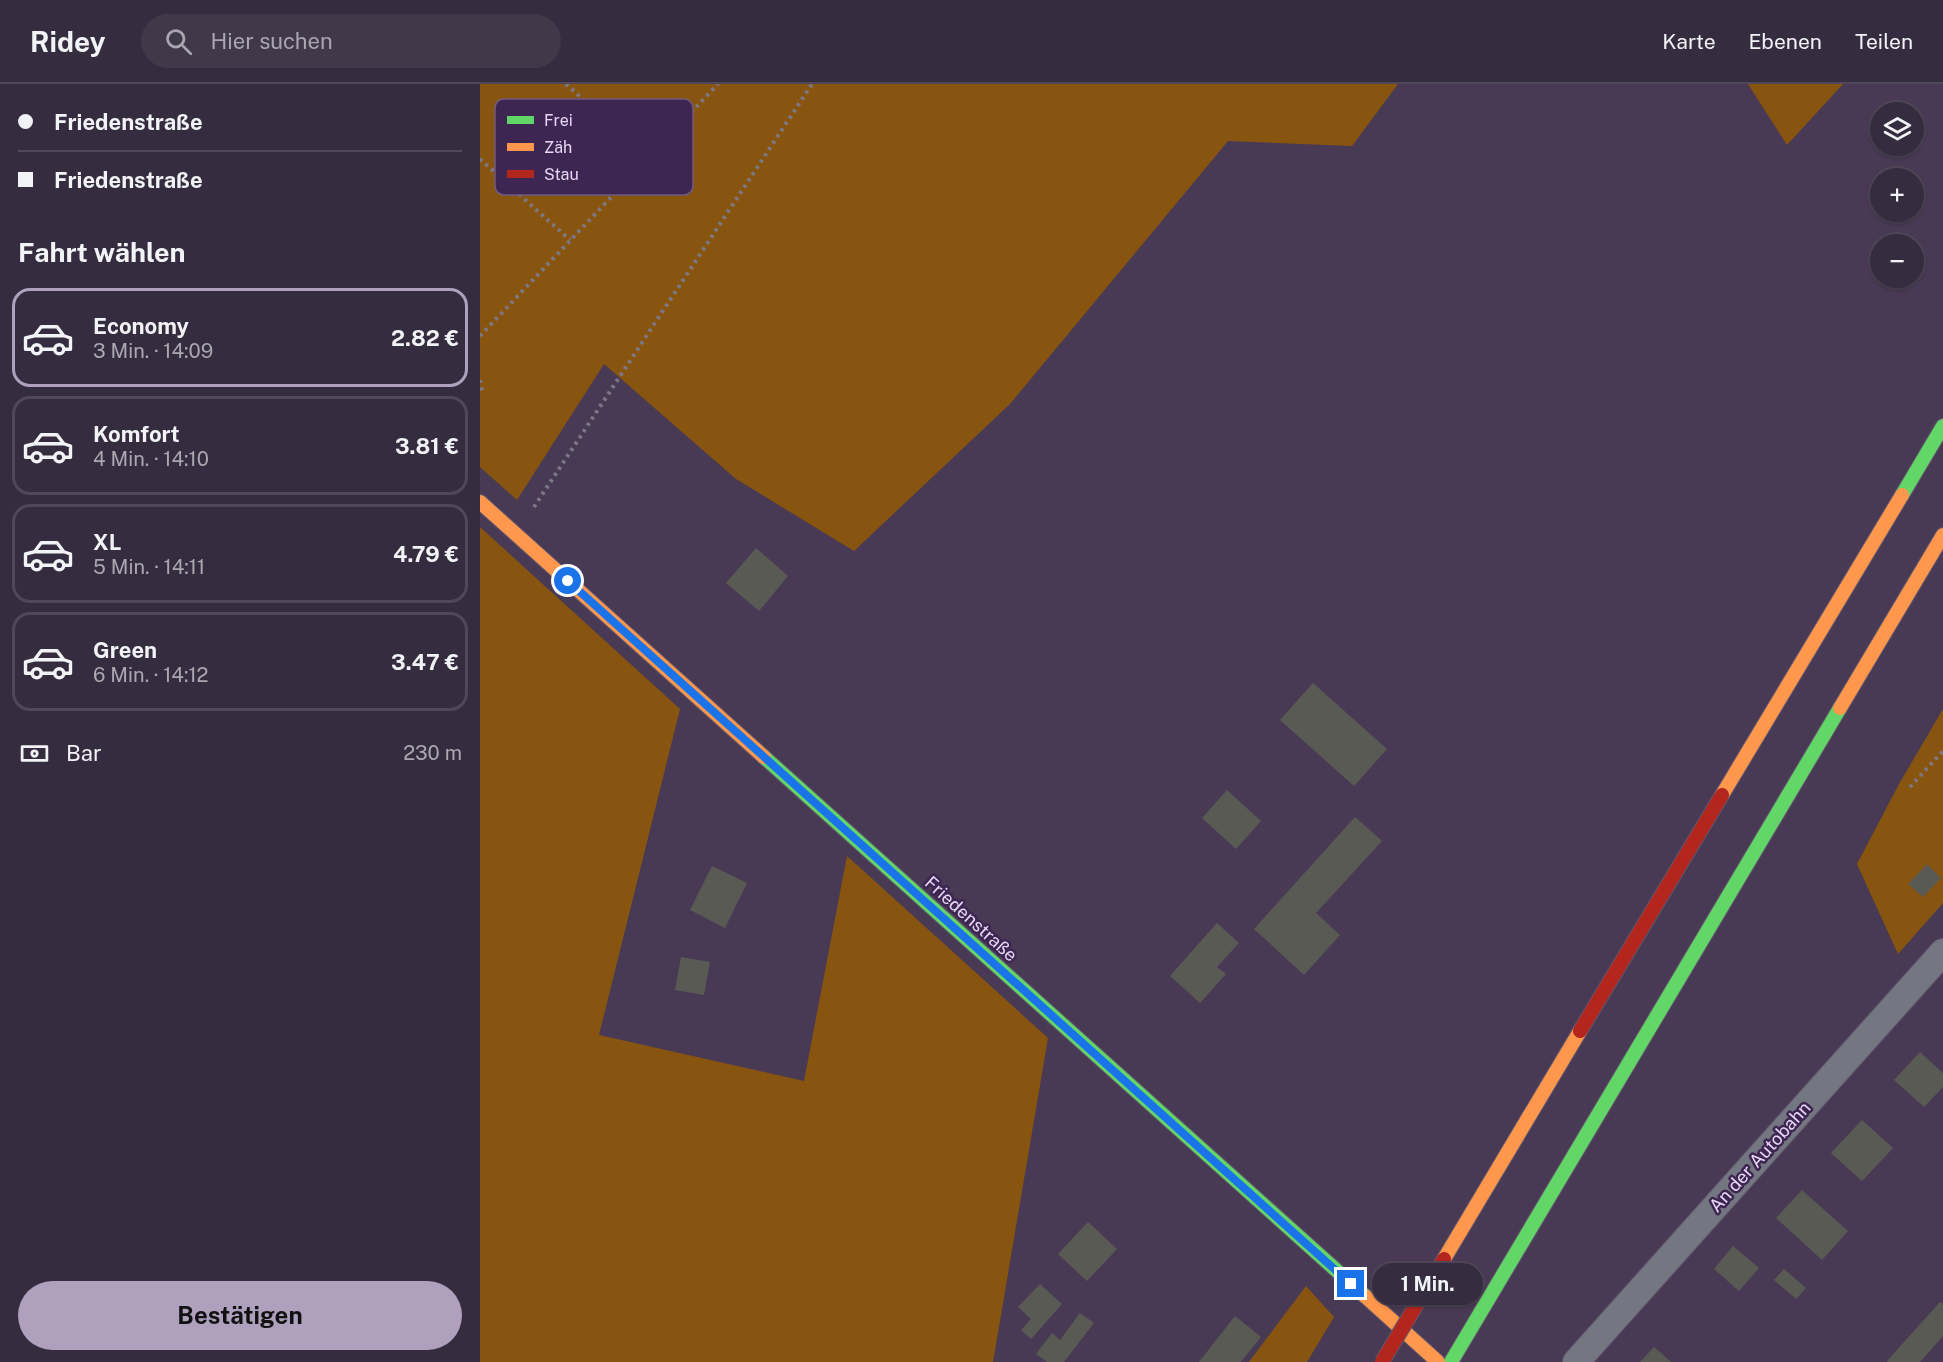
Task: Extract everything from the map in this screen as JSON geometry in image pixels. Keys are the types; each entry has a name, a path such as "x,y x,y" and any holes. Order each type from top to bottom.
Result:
{"main road":[{"path":"1382,1362 1943,426"},
{"name":"Friedenstraße","path":"480,502 1438,1362"},
{"path":"1451,1362 1943,535"}],"street":[{"name":"An der Autobahn","path":"1576,1362 1943,952"}],"path":[{"path":"566,84 582,99"},
{"path":"693,110 718,84"},
{"path":"516,534 812,84"},
{"path":"480,159 495,172"},
{"path":"520,195 570,240"},
{"path":"480,336 612,195"},
{"path":"480,380 482,390"},
{"path":"1910,788 1943,751"}],"shaded area":[{"path":"480,84 1398,84 1352,146 1228,141 1010,404 854,551 736,479 604,364 517,500 480,467"},
{"path":"1748,84 1843,84 1787,145"},
{"path":"480,527 680,709 599,1035 804,1081 847,856 1048,1038 993,1362 480,1362"},
{"path":"1943,709 1943,903 1898,954 1857,864 1899,784"},
{"path":"1306,1286 1334,1317 1307,1362 1249,1362"}],"building":[{"path":"756,548 788,576 759,611 726,583"},
{"path":"1313,683 1387,749 1354,786 1280,720"},
{"path":"1227,790 1261,821 1236,849 1202,818"},
{"path":"1355,817 1382,841 1316,913 1340,935 1304,975 1254,929"},
{"path":"1927,864 1941,878 1923,897 1908,884"},
{"path":"712,866 747,883 725,928 690,910"},
{"path":"1217,923 1239,943 1217,967 1226,974 1200,1003 1170,976"},
{"path":"681,957 710,962 704,995 675,990"},
{"path":"1920,1052 1943,1073 1943,1087 1924,1107 1894,1080"},
{"path":"1862,1120 1893,1148 1862,1181 1831,1153"},
{"path":"1802,1190 1848,1231 1822,1260 1776,1218"},
{"path":"1088,1222 1117,1249 1087,1281 1058,1254"},
{"path":"1733,1246 1759,1268 1739,1291 1714,1269"},
{"path":"1784,1269 1806,1288 1796,1299 1774,1280"},
{"path":"1040,1284 1062,1304 1031,1339 1021,1330 1031,1319 1018,1307"},
{"path":"1940,1302 1943,1304 1943,1336 1920,1362 1888,1362 1887,1361"},
{"path":"1080,1313 1094,1323 1064,1362 1047,1362 1036,1354 1052,1333 1060,1340"},
{"path":"1235,1316 1261,1337 1241,1362 1199,1362"},
{"path":"1654,1347 1671,1362 1640,1362"}],"traffic: fast":[{"path":"1902,495 1943,426"},
{"path":"1451,1362 1840,708"},
{"path":"764,757 1365,1296"}],"traffic: slow":[{"path":"1722,795 1902,495"},
{"path":"480,502 764,757"},
{"path":"1840,708 1943,535"},
{"path":"1444,1259 1580,1031"},
{"path":"1365,1296 1438,1362"}],"traffic: jam":[{"path":"1580,1031 1722,795"},
{"path":"1382,1362 1444,1259"}],"route":[{"path":"568,581 1351,1284"}]}
